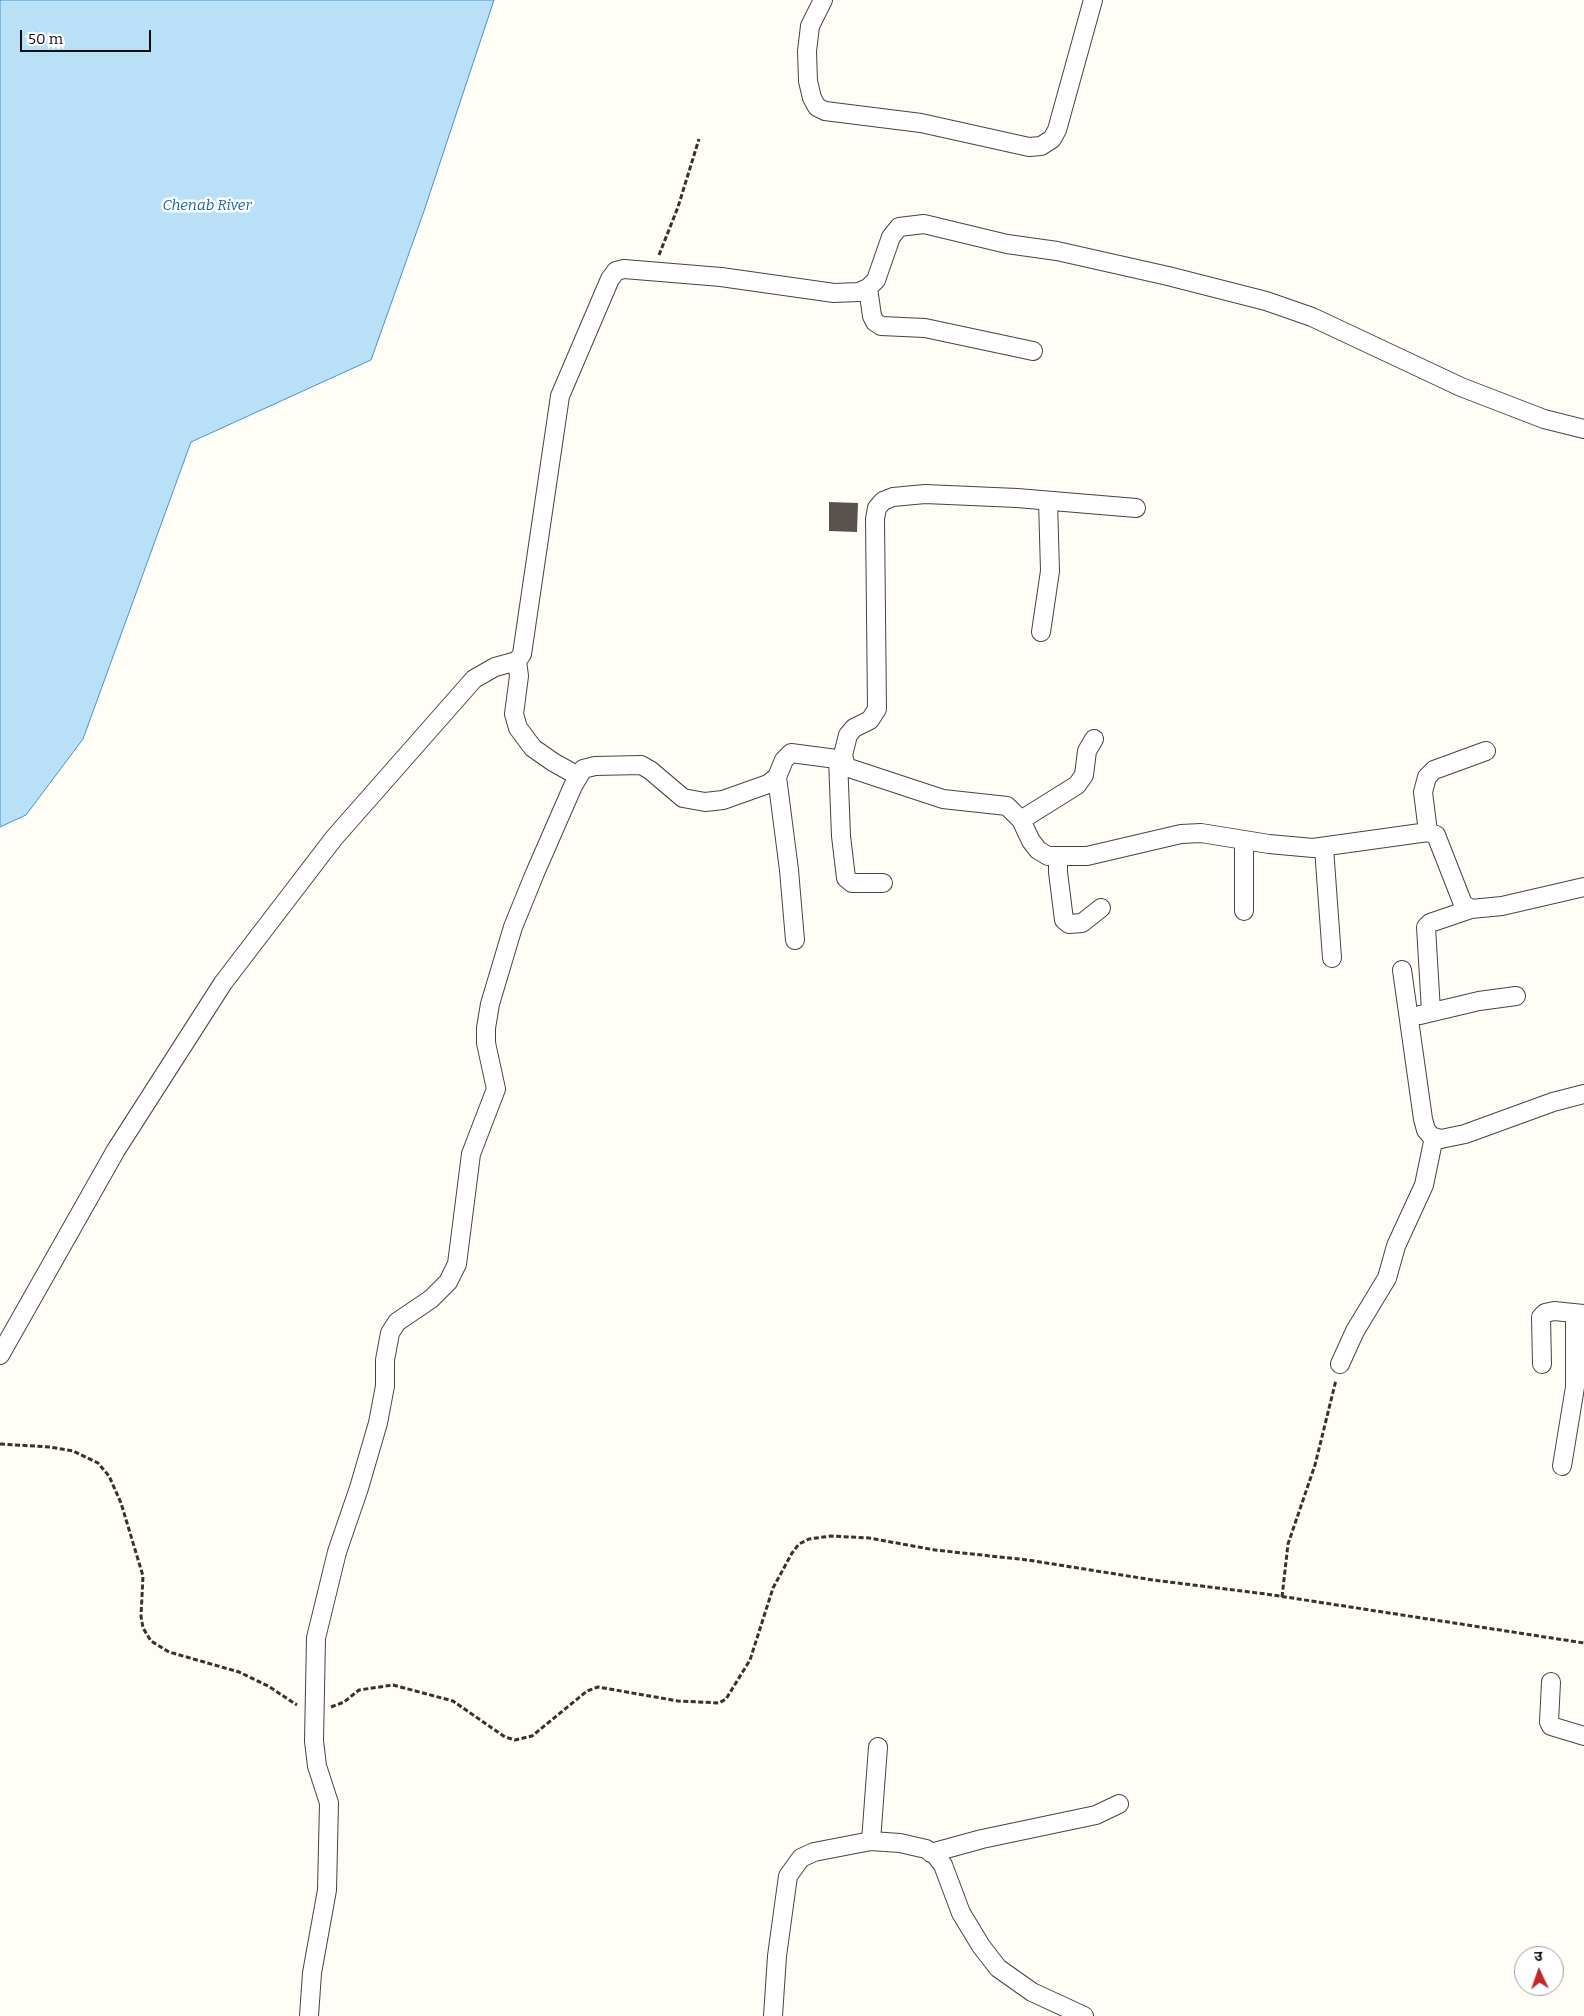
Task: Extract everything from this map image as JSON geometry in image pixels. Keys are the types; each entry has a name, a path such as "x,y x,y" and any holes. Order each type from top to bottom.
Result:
{"street":[{"path":"823,0 810,26 807,51 808,81 812,98 817,107 825,110 920,123 1029,147 1041,146 1052,139 1057,130 1093,0"},
{"path":"0,1355 116,1150 223,984 334,838 474,679 494,667 517,661 522,654 560,396 610,279 616,271 624,268 721,277 834,292 859,292 868,288 876,280 891,237 899,227 924,224 1007,244 1057,251 1122,265 1266,301 1312,317 1461,387 1544,419 1584,429"},
{"path":"868,288 872,316 875,322 881,326 925,328 1033,351"},
{"path":"883,883 852,883 846,878 841,836 841,760 845,743 848,735 854,728 870,720 877,709 875,520 877,508 883,501 893,497 925,494 1136,508"},
{"path":"1041,632 1050,571 1048,501"},
{"path":"517,661 519,676 514,714 518,728 534,748 553,762 578,776"},
{"path":"1021,820 1077,785 1084,775 1087,751 1094,739"},
{"path":"1428,832 1423,792 1427,777 1434,770 1486,751"},
{"path":"309,2016 312,1973 327,1890 329,1803 317,1766 314,1741 316,1638 337,1552 378,1423 385,1386 385,1360 390,1333 397,1322 430,1299 448,1282 456,1264 471,1154 496,1089 486,1043 486,1028 490,1004 513,927 578,776 583,769 595,766 641,765 650,770 683,798 705,802 723,800 768,784 777,777 784,760 792,754 841,760 851,770 867,772 902,787 920,790 943,799 1007,806 1021,820 1031,842 1038,850 1048,856 1058,858 1087,856 1181,834 1201,832 1269,844 1324,848 1428,832 1436,835 1463,904 1471,909"},
{"path":"777,777 790,870 795,940"},
{"path":"1244,840 1244,911"},
{"path":"1324,848 1332,958"},
{"path":"1058,858 1064,920 1069,924 1082,923 1101,908"},
{"path":"1431,1011 1426,927 1430,923 1471,909 1502,906 1584,887"},
{"path":"1402,970 1422,1119 1426,1130 1434,1136 1441,1139 1465,1134 1553,1102 1584,1094"},
{"path":"1408,1020 1431,1011 1516,996"},
{"path":"1340,1364 1355,1331 1387,1278 1396,1246 1424,1185 1434,1136"},
{"path":"1542,1364 1541,1317 1545,1313 1554,1311 1580,1314 1575,1387 1562,1466"},
{"path":"1551,1682 1548,1722 1551,1726 1584,1736"},
{"path":"871,1841 878,1747"},
{"path":"932,1853 982,1839 1096,1816 1118,1804"},
{"path":"773,2016 777,1956 788,1876 801,1858 814,1852 871,1841 900,1843 926,1849 932,1853 943,1865 962,1913 981,1946 998,1968 1032,1992 1084,2016"}],"path":[{"path":"652,272 678,207 698,139"},
{"path":"1282,1597 1288,1544 1315,1465 1340,1364"},
{"path":"0,1444 50,1447 73,1451 98,1463 109,1476 121,1504 143,1576 141,1616 143,1628 151,1641 169,1652 239,1672 268,1686 304,1710 314,1711 344,1702 359,1690 394,1685 453,1700 505,1738 515,1740 532,1736 587,1692 598,1687 678,1701 719,1703 726,1699 750,1660 773,1588 792,1553 799,1544 809,1539 831,1536 869,1538 935,1550 1028,1560 1584,1643"}],"water":[{"name":"Chenab River","path":"0,0 494,0 424,211 371,360 191,442 83,739 26,815 0,827"}],"building":[{"path":"829,502 858,503 857,532 829,531"}]}
